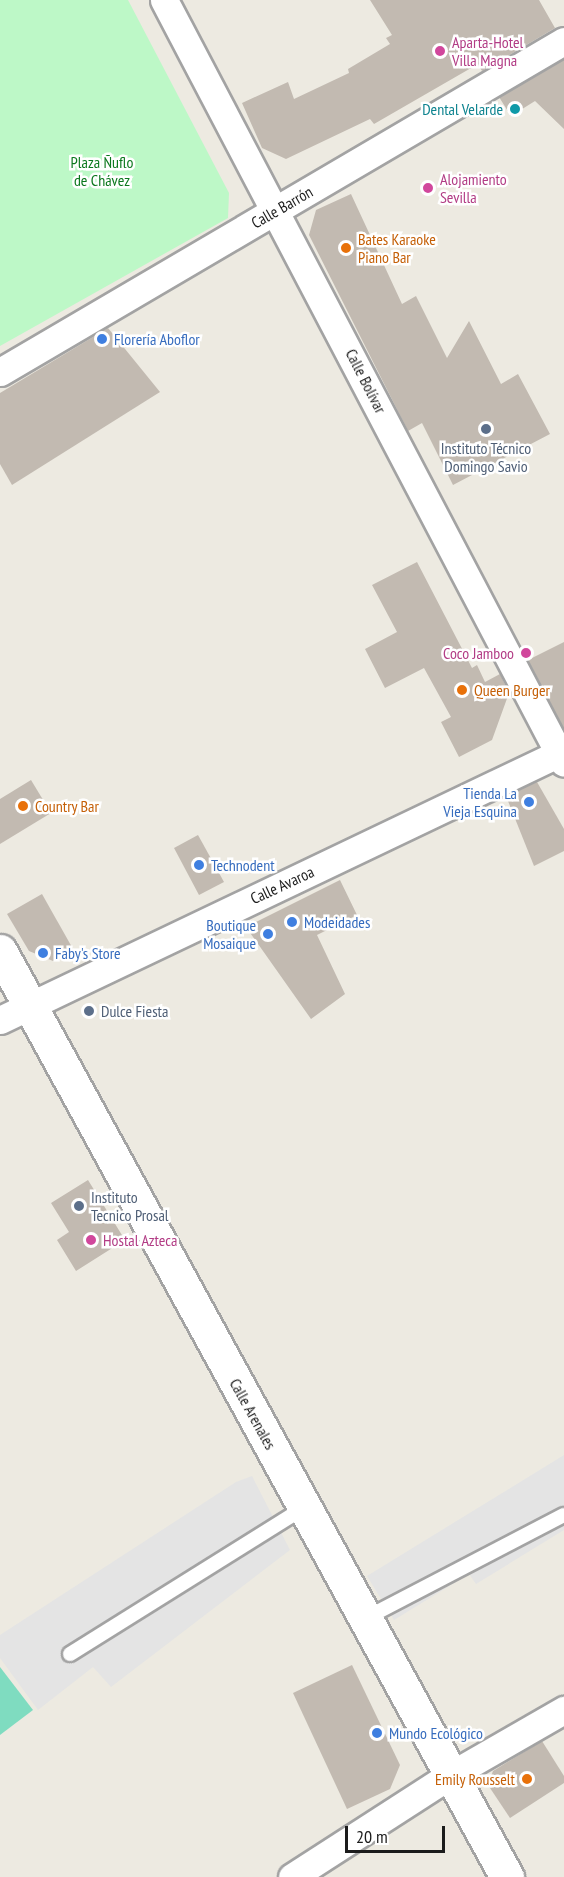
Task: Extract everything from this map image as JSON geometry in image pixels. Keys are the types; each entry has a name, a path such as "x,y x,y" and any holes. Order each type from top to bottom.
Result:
{"street":[{"name":"Calle Bolívar","path":"164,0 277,210 562,756"},
{"name":"Calle Barrón","path":"0,372 564,41"},
{"name":"Calle Avaroa","path":"0,1020 29,1004 562,756"},
{"name":"Calle Arenales","path":"0,951 449,1776 507,1877"},
{"path":"292,1877 449,1776 564,1710"}],"lane":[{"path":"70,1654 304,1508"},
{"path":"364,1619 564,1515"}],"green space":[{"name":"Plaza Ñuflo de Chávez","path":"0,0 128,0 229,193 228,218 0,346"},
{"path":"0,1667 33,1710 0,1735"}],"shaded area":[{"path":"564,1455 564,1530 476,1584 469,1574 394,1620 367,1576"},
{"path":"252,1476 290,1550 111,1687 93,1667 38,1710 0,1658 0,1635 236,1482"}],"building":[{"path":"370,0 539,0 555,28 482,71 478,64 374,124 370,119 286,159 262,148 242,103 288,82 294,99 349,73 348,69 390,44 386,38 392,35"},
{"path":"564,59 564,129 535,101 511,116 499,97"},
{"path":"351,194 402,304 416,296 447,358 469,321 501,384 518,374 550,434 453,485 422,423 408,431 309,235 316,210"},
{"path":"108,328 160,392 12,485 0,464 0,393"},
{"path":"417,562 472,668 477,665 485,682 500,674 509,693 492,740 459,757 441,722 451,717 424,668 385,688 365,649 397,632 372,585"},
{"path":"564,642 564,729 528,660"},
{"name":"Country Bar","path":"31,780 51,813 0,844 0,799"},
{"path":"537,782 564,829 564,851 534,866 506,796"},
{"name":"Technodent","path":"198,835 224,882 199,895 174,848"},
{"path":"340,880 357,915 317,935 345,994 311,1019 246,927"},
{"path":"42,894 73,949 53,961 29,951 7,914"},
{"path":"88,1180 125,1240 76,1271 57,1240 69,1232 51,1203"},
{"path":"352,1665 400,1765 390,1789 347,1809 293,1693"},
{"name":"Emily Rousselt","path":"542,1741 564,1776 564,1783 510,1818 488,1785 493,1771"}],"place":[{"name":"Aparta-Hotel Villa Magna","path":"440,51"},
{"name":"Dental Velarde","path":"515,109"},
{"name":"Alojamiento Sevilla","path":"428,188"},
{"name":"Bates Karaoke Piano Bar","path":"346,248"},
{"name":"Florería Aboflor","path":"102,339"},
{"name":"Instituto Técnico Domingo Savio","path":"486,429"},
{"name":"Coco Jamboo","path":"526,653"},
{"name":"Queen Burger","path":"462,690"},
{"name":"Tienda La Vieja Esquina","path":"529,802"},
{"name":"Country Bar","path":"23,806"},
{"name":"Technodent","path":"199,865"},
{"name":"Modeidades","path":"292,922"},
{"name":"Boutique Mosaique","path":"268,934"},
{"name":"Faby's Store","path":"43,953"},
{"name":"Dulce Fiesta","path":"89,1011"},
{"name":"Instituto Tecnico Prosal","path":"79,1206"},
{"name":"Hostal Azteca","path":"91,1240"},
{"name":"Mundo Ecológico","path":"377,1733"},
{"name":"Emily Rousselt","path":"527,1779"}]}
